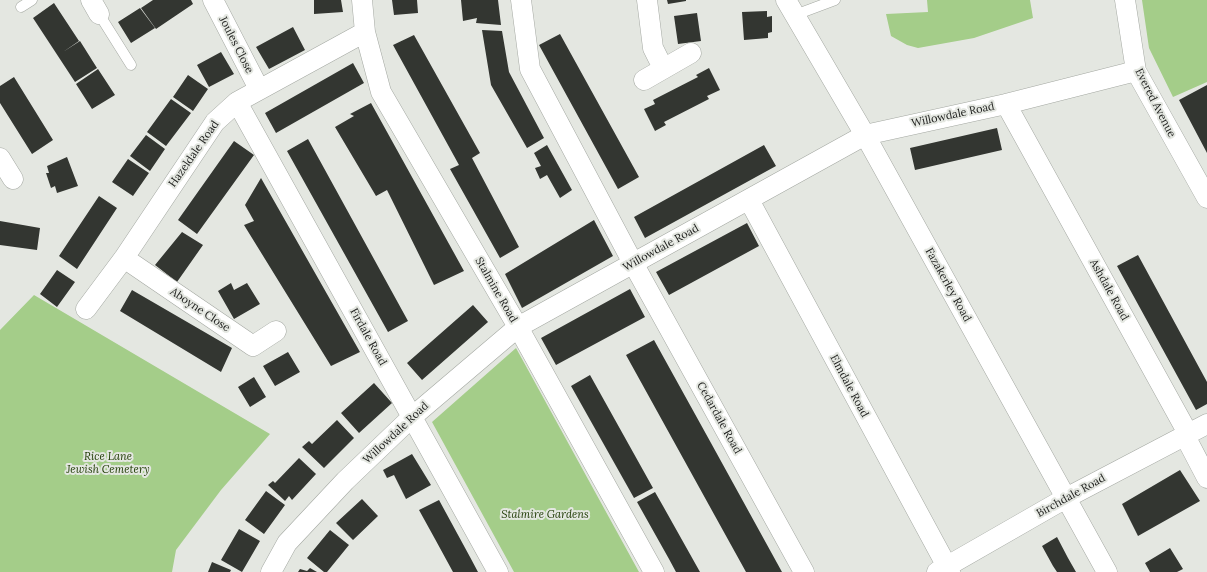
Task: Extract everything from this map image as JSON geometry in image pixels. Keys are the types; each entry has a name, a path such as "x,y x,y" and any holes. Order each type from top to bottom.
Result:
{"street":[{"name":"Joules Close","path":"213,0 259,89"},
{"name":"Stalmine Road","path":"362,0 365,32 381,92 518,327 654,572"},
{"name":"Cedardale Road","path":"521,0 530,69 633,263 804,572"},
{"path":"647,0 653,48 663,68"},
{"name":"Evered Avenue","path":"1126,0 1136,70 1207,198"},
{"name":"Fazakerley Road","path":"791,8 865,134 1107,572"},
{"name":"Hazeldale Road","path":"86,309 124,258 215,122 238,102 259,89 365,32"},
{"path":"644,80 691,53"},
{"name":"Willowdale Road","path":"271,572 287,543 345,481 412,417 518,327 749,200 865,134 1006,104 1136,70"},
{"name":"Firdale Road","path":"238,102 498,572"},
{"name":"Ashdale Road","path":"1006,104 1184,428 1184,436 1207,478"},
{"path":"0,158 13,179"},
{"name":"Elmdale Road","path":"749,200 944,570"},
{"name":"Aboyne Close","path":"124,258 254,346 276,331"},
{"name":"Birchdale Road","path":"944,570 1066,498 1207,424"}],"lane":[{"path":"21,7 32,0"},
{"path":"791,8 835,0"},
{"path":"95,7 131,65"}],"green space":[{"path":"927,0 1030,0 1033,18 974,38 918,48 907,45 891,36 886,14 928,12"},
{"path":"1142,0 1207,0 1207,82 1173,97 1149,48"},
{"name":"Rice Lane Jewish Cemetery","path":"34,295 270,434 221,490 176,550 172,572 0,572 0,330"},
{"name":"Stalmire Gardens","path":"516,348 639,572 514,572 432,422"}],"building":[{"path":"153,0 191,0 193,4 156,29 141,8"},
{"path":"314,0 341,0 343,12 314,14"},
{"path":"392,0 417,0 418,13 394,15"},
{"path":"461,0 498,0 501,25 476,23 477,18 463,21"},
{"path":"667,0 686,0 686,1 668,4"},
{"path":"54,3 79,41 63,52 80,41 97,68 75,82 33,18"},
{"path":"140,8 155,28 131,43 118,22"},
{"path":"767,11 767,17 772,16 772,32 768,33 768,38 744,40 742,12"},
{"path":"697,13 701,41 678,44 674,16"},
{"path":"293,27 305,50 269,69 256,47"},
{"path":"482,30 502,31 509,72 544,138 527,148 491,85"},
{"path":"560,34 639,177 618,189 539,45"},
{"path":"414,35 480,153 472,158 519,247 500,258 450,169 459,165 393,45"},
{"path":"221,52 234,74 209,87 197,65"},
{"path":"353,63 364,83 276,133 265,113"},
{"path":"709,68 720,90 707,96 709,99 664,122 666,125 655,131 644,109 655,104 653,100 698,77 696,75"},
{"path":"98,69 115,95 92,109 76,84"},
{"path":"188,75 208,89 193,111 173,97"},
{"path":"14,77 53,140 32,154 0,103 0,86"},
{"path":"1207,85 1207,153 1179,100"},
{"path":"171,99 191,113 166,146 147,132"},
{"path":"371,103 464,271 434,285 387,190 376,196 335,127 354,116 350,114"},
{"path":"997,128 1002,150 915,170 910,148"},
{"path":"146,135 165,149 150,171 130,156"},
{"path":"308,139 408,321 388,332 287,151"},
{"path":"234,141 254,155 197,234 178,220"},
{"path":"547,145 572,190 560,198 547,175 540,179 535,168 541,166 534,153"},
{"path":"764,145 776,166 645,238 634,217"},
{"path":"67,157 78,186 57,193 55,186 51,188 46,173 49,173 47,166"},
{"path":"128,159 149,173 133,196 112,182"},
{"path":"261,178 360,352 331,366 244,225 254,221 245,205"},
{"path":"99,196 117,208 77,269 59,256"},
{"path":"594,220 613,256 522,308 505,274"},
{"path":"0,221 40,228 37,250 0,245"},
{"path":"747,223 759,246 669,295 656,272"},
{"path":"182,232 203,245 177,282 155,265"},
{"path":"1138,255 1207,382 1207,404 1196,410 1117,266"},
{"path":"57,270 75,282 57,307 40,294"},
{"path":"231,283 234,290 247,283 260,304 234,319 218,291"},
{"path":"630,289 645,317 556,365 541,338"},
{"path":"132,290 232,348 221,372 120,311"},
{"path":"473,305 488,322 422,380 407,363"},
{"path":"654,340 782,572 746,572 626,355"},
{"path":"288,352 300,372 275,386 263,366"},
{"path":"590,375 653,488 634,498 571,386"},
{"path":"254,377 266,397 250,407 238,387"},
{"path":"374,383 392,403 359,433 341,413"},
{"path":"337,420 354,438 324,468 302,447 309,441 312,444"},
{"path":"412,454 431,485 406,499 394,475 387,478 383,470"},
{"path":"299,458 316,474 292,500 289,496 285,501 268,485 273,481 275,483"},
{"path":"1180,470 1200,501 1138,536 1122,504"},
{"path":"266,491 285,505 264,534 245,520"},
{"path":"655,492 700,572 676,572 637,502"},
{"path":"362,499 378,516 353,540 336,523"},
{"path":"439,500 478,572 453,572 419,510"},
{"path":"239,529 260,541 242,572 221,560"},
{"path":"330,530 349,545 327,572 324,572 307,558"},
{"path":"1057,537 1076,572 1057,572 1042,546"},
{"path":"1170,548 1183,569 1177,572 1150,572 1145,563"},
{"path":"212,562 231,570 230,572 208,572"},
{"path":"310,568 317,572 298,572 300,569 307,571"}]}
